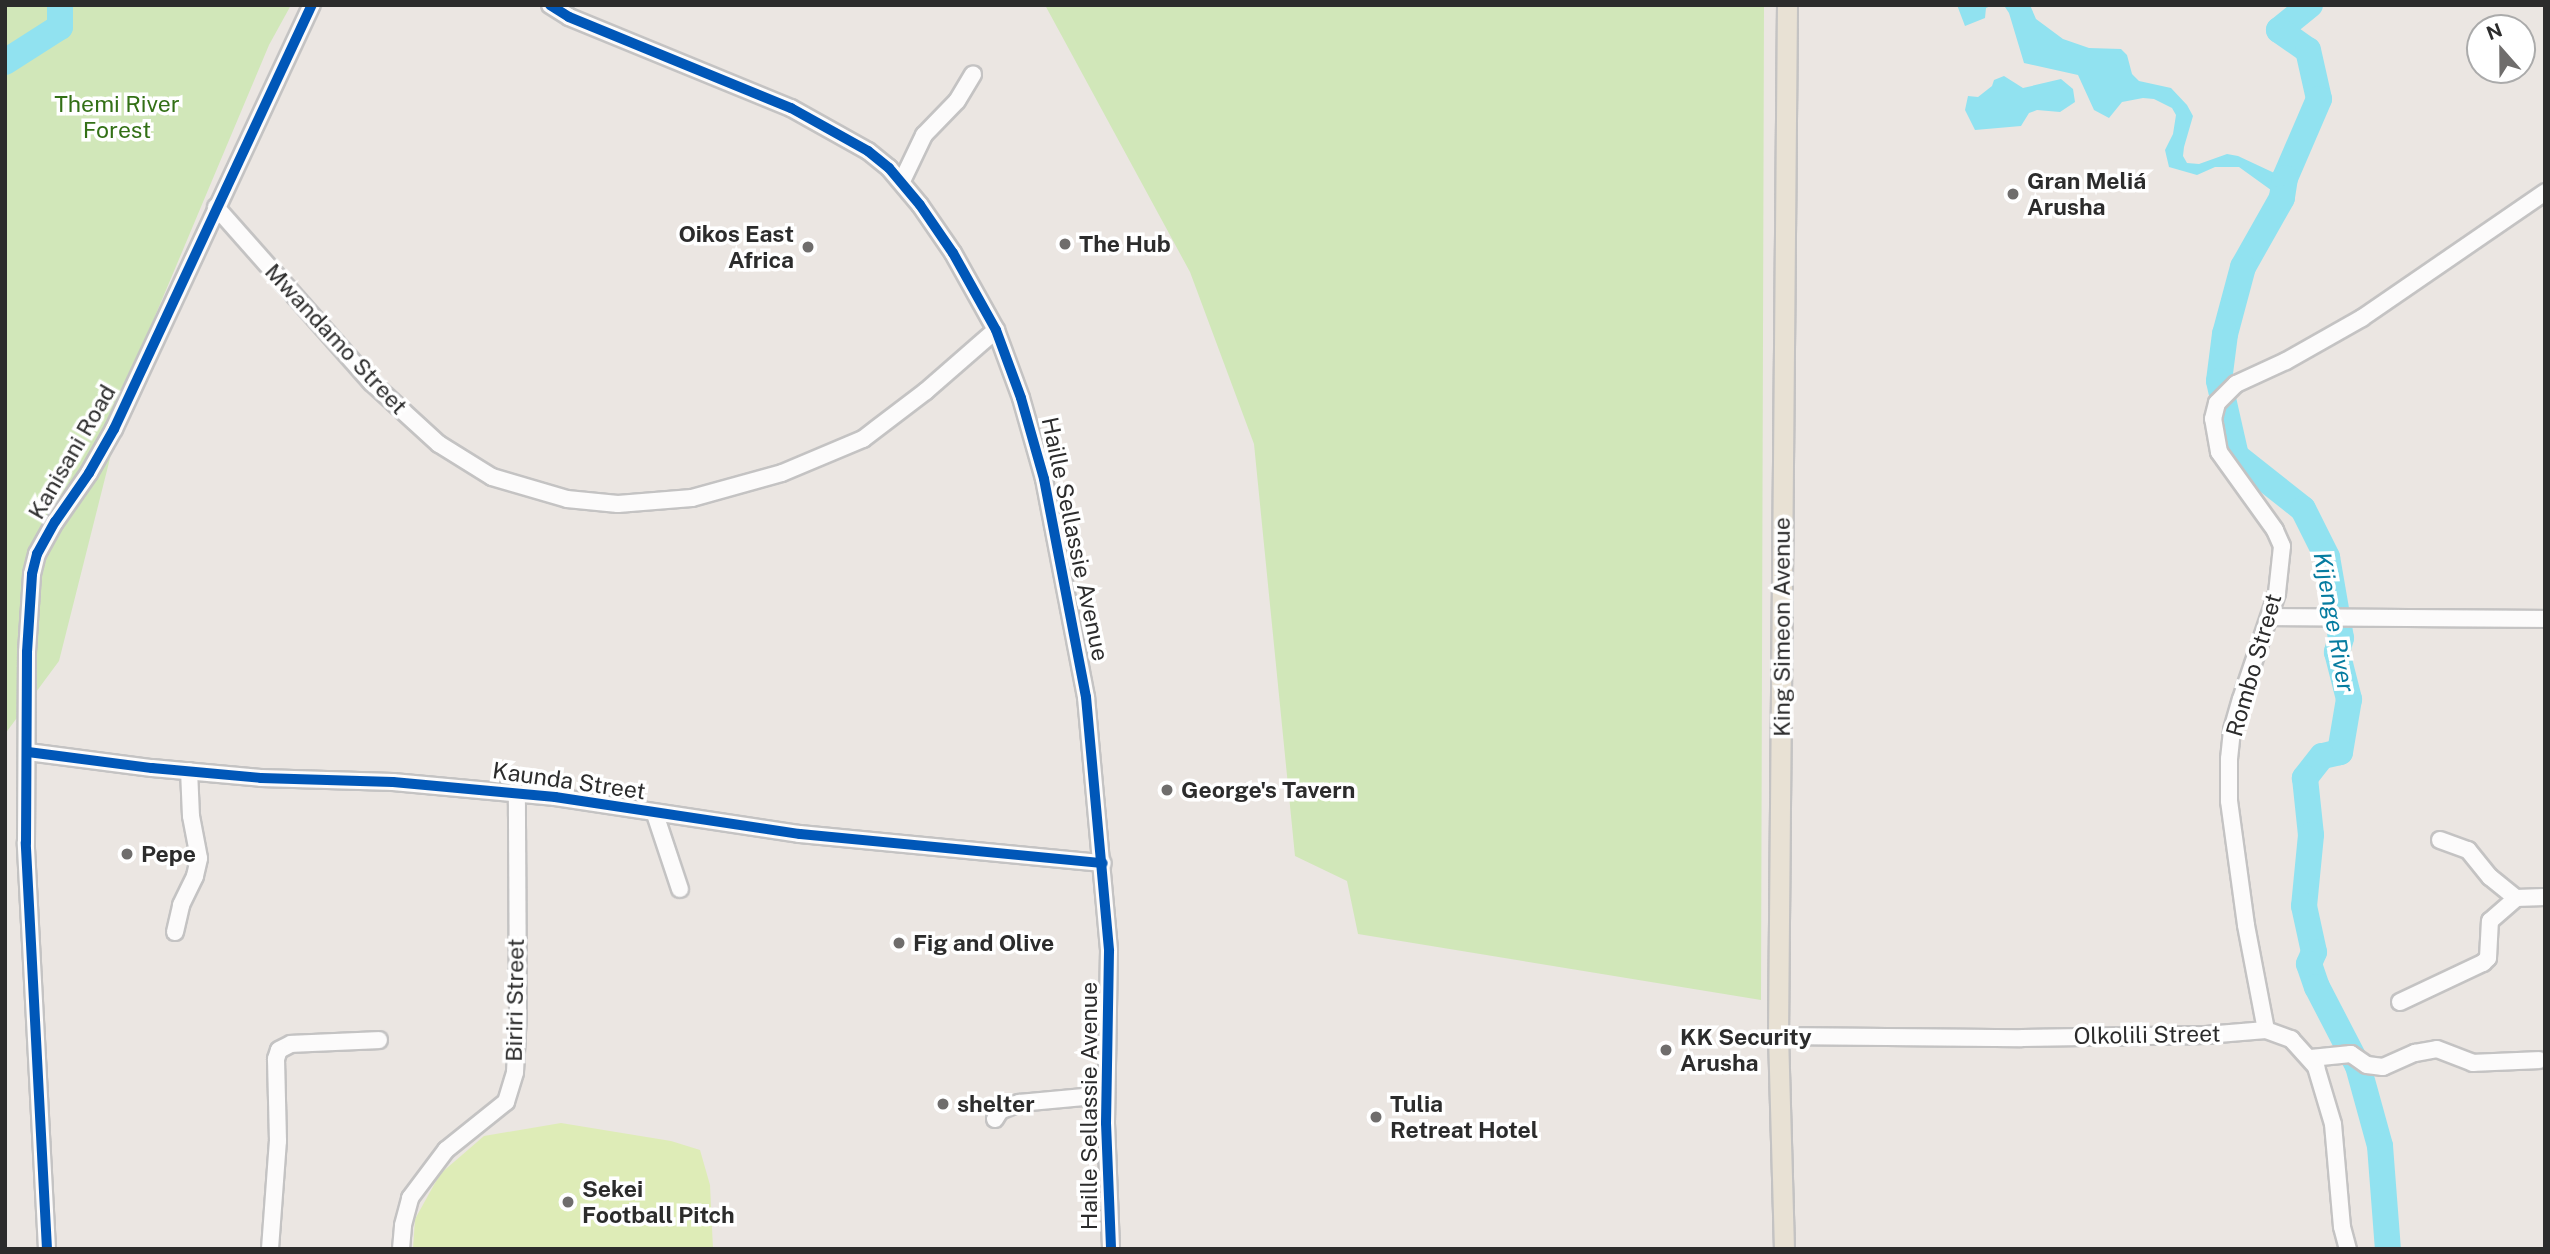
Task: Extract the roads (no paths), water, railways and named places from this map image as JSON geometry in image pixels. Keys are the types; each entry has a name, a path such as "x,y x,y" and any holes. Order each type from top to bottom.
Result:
{"main road":[{"name":"King Simeon Avenue","path":"1784,1249 1779,1036 1787,5"}],"street":[{"name":"Kanisani Road","path":"47,1249 26,843 27,642 32,574 37,554 114,429 312,5"},
{"name":"Haille Sellassie Avenue","path":"550,5 569,17 742,86 816,120 868,151 902,181 953,253 996,330 1037,450 1066,584 1086,696 1103,863 1110,983 1106,1095 1111,1249"},
{"path":"902,181 920,142 957,101 973,74"},
{"name":"Rombo Street","path":"2266,1030 2245,925 2229,801 2229,759 2232,730 2277,593 2282,546 2275,530 2219,452 2213,419 2217,403 2236,384 2286,361 2362,318 2545,192"},
{"name":"Mwandamo Street","path":"216,207 371,382 439,444 492,477 567,499 618,504 692,498 782,473 863,439 926,391 996,330"},
{"path":"2270,617 2545,619"},
{"name":"Kaunda Street","path":"28,752 261,778 393,782 517,793 800,834 1103,863"},
{"path":"175,932 181,905 195,876 199,858 191,816 189,771"},
{"name":"Biriri Street","path":"401,1249 403,1225 410,1198 446,1150 506,1102 515,1072 518,1013 517,793"},
{"path":"655,814 680,889"},
{"path":"2440,841 2468,850 2490,877 2516,898"},
{"path":"2400,1002 2483,963 2488,958 2490,922 2516,898 2545,897"},
{"path":"2266,1030 2291,1039 2316,1058 2333,1124 2342,1227 2348,1249"},
{"name":"Olkolili Street","path":"1779,1036 2022,1038 2206,1035 2266,1030"},
{"path":"270,1249 278,1141 276,1059 279,1050 291,1044 379,1040"},
{"path":"2316,1058 2351,1054 2367,1065 2384,1067 2415,1053 2437,1049 2473,1063 2486,1065 2539,1060"},
{"path":"995,1119 1000,1111 1019,1102 1106,1095"}],"water":[{"path":"1957,5 1993,5 1986,8 1985,18 1965,26"},
{"path":"1996,5 2030,5 2036,19 2063,39 2089,48 2121,49 2127,55 2132,74 2139,81 2171,88 2187,105 2193,116 2184,147 2183,156 2187,163 2199,164 2227,154 2238,156 2285,178 2282,198 2239,167 2215,167 2197,175 2169,167 2165,150 2173,134 2176,115 2172,108 2154,99 2143,98 2122,102 2109,118 2094,110 2078,75 2024,63 2009,13 2005,7"},
{"path":"2004,76 2023,88 2061,79 2073,89 2075,102 2060,112 2037,110 2029,113 2021,126 1975,130 1965,110 1968,96 1978,97 1992,86 1994,80"}],"waterway":[{"path":"5,62 60,27 60,5"},
{"name":"Kijenge River","path":"2310,5 2279,30 2308,50 2319,99 2285,178 2282,198 2243,267 2225,334 2219,381 2236,456 2303,509 2327,557 2341,638 2337,652 2349,699 2340,752 2322,756 2305,778 2311,835 2304,906 2314,952 2309,964 2317,987 2358,1066 2380,1146 2388,1249"}],"place":[{"name":"Gran Meliá Arusha","path":"2013,194"},
{"name":"The Hub","path":"1065,244"},
{"name":"Oikos East Africa","path":"808,247"},
{"name":"George's Tavern","path":"1167,790"},
{"name":"Pepe","path":"127,854"},
{"name":"Fig and Olive","path":"899,943"},
{"name":"KK Security Arusha","path":"1666,1050"},
{"name":"shelter","path":"943,1104"},
{"name":"Tulia Retreat Hotel","path":"1376,1117"},
{"name":"Sekei Football Pitch","path":"568,1202"}],"park label":[{"name":"Themi River Forest","path":"117,117"}]}
